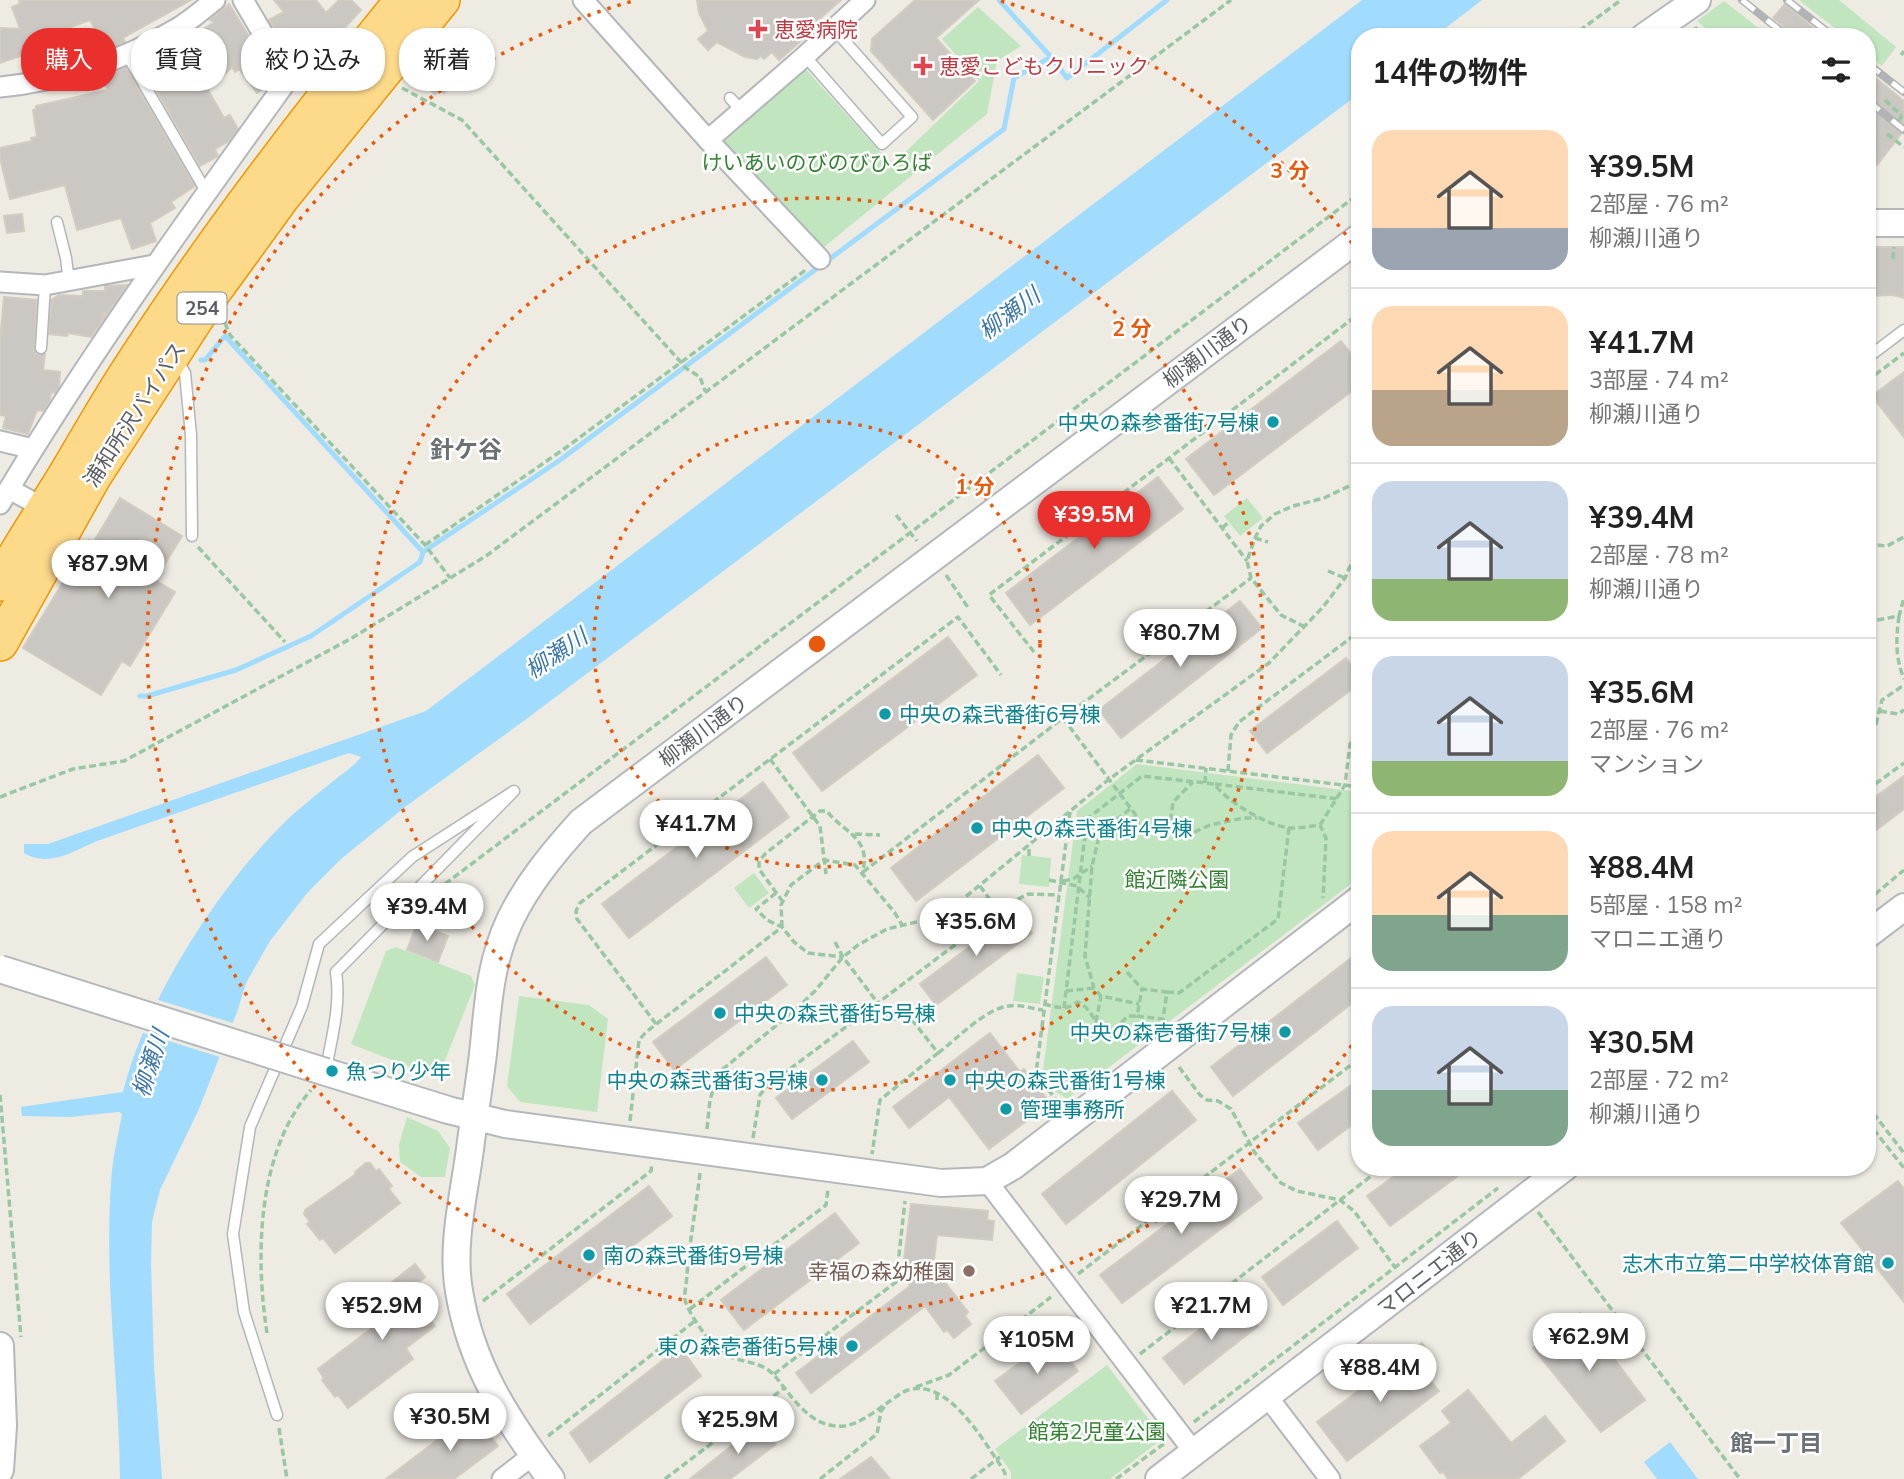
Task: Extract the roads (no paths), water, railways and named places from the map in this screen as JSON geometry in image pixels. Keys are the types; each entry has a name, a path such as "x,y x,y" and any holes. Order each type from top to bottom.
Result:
{"highway":[{"name":"浦和所沢バイパス","path":"0,643 93,477 173,354 206,281 262,180 403,0"},
{"name":"浦和所沢バイパス","path":"0,583 127,374 282,197 442,0"}],"street":[{"path":"0,87 80,71 127,55 178,28 215,0"},
{"path":"46,509 5,497 33,449 160,257 289,78 243,0"},
{"path":"583,0 708,140 820,259"},
{"path":"708,140 736,104 805,56 865,0"},
{"path":"1657,28 1697,0"},
{"path":"1876,226 1899,235"},
{"name":"柳瀬川通り","path":"551,1479 537,1448 516,1432 489,1385 471,1339 459,1290 457,1242 492,970 510,921 535,876 581,822 1351,244"},
{"path":"0,282 45,285 69,282 160,257 206,281"},
{"path":"0,441 33,449"},
{"path":"0,969 326,1072 505,1124 941,1182 987,1181 1013,1166 1351,906"},
{"path":"1876,928 1904,907"},
{"name":"マロニエ通り","path":"1147,1465 1194,1452 1553,1176"},
{"path":"987,1181 1194,1452"},
{"path":"0,1470 6,1355"},
{"path":"1267,1396 1330,1479"},
{"path":"502,1479 537,1448"}],"lane":[{"path":"805,56 882,144 912,117 834,29"},
{"path":"127,55 207,193"},
{"path":"57,222 69,282"},
{"path":"40,348 45,285"},
{"path":"1876,351 1904,330"},
{"path":"173,354 185,373 191,435 192,536"},
{"path":"277,1415 244,1312 233,1234 250,1127 302,1006 319,944 412,857 514,791 336,972 339,989 326,1072"}],"water":[{"name":"柳瀬川","path":"1362,0 1482,0 1446,28 1351,28 1351,100 525,720 405,807 341,859 308,892 270,941 246,983 199,1109 160,1190 152,1222 151,1264 154,1366 162,1479 120,1479 109,1220 113,1166 122,1114 22,1116 21,1107 123,1092 133,1057 148,1021 166,984 209,913 284,823 361,757 349,753 61,856 42,859 33,857 24,853 24,844 48,844 426,711"},
{"path":"1670,1442 1698,1479 1657,1479 1644,1462"}],"waterway":[{"path":"201,360 205,360 225,336 423,552 560,460 1004,129 1014,78 1051,57 999,0"},
{"path":"1051,57 1067,78 1167,0"},
{"path":"140,696 236,670 311,636 420,562 423,552"}],"railway":[{"path":"1742,0 1777,28"},
{"path":"1787,0 1823,28"},
{"path":"1876,70 1904,92"},
{"path":"1876,107 1904,130"}],"place":[{"name":"恵愛病院","path":"758,29"},
{"name":"恵愛こどもクリニック","path":"923,66"},
{"name":"中央の森参番街7号棟","path":"1273,422"},
{"name":"中央の森弐番街6号棟","path":"885,714"},
{"name":"中央の森弐番街4号棟","path":"977,828"},
{"name":"中央の森弐番街5号棟","path":"720,1013"},
{"name":"中央の森壱番街7号棟","path":"1285,1032"},
{"name":"魚つり少年","path":"332,1071"},
{"name":"中央の森弐番街3号棟","path":"822,1080"},
{"name":"中央の森弐番街1号棟","path":"950,1080"},
{"name":"管理事務所","path":"1006,1109"},
{"name":"南の森弐番街9号棟","path":"589,1255"},
{"name":"志木市立第二中学校体育館","path":"1888,1263"},
{"name":"幸福の森幼稚園","path":"969,1271"},
{"name":"東の森壱番街5号棟","path":"852,1346"}],"district":[{"name":"針ケ谷","path":"466,449"},
{"name":"館一丁目","path":"1776,1442"}],"park label":[{"name":"けいあいのびのびひろば","path":"817,162"},
{"name":"館近隣公園","path":"1177,879"},
{"name":"館第2児童公園","path":"1097,1431"}]}
